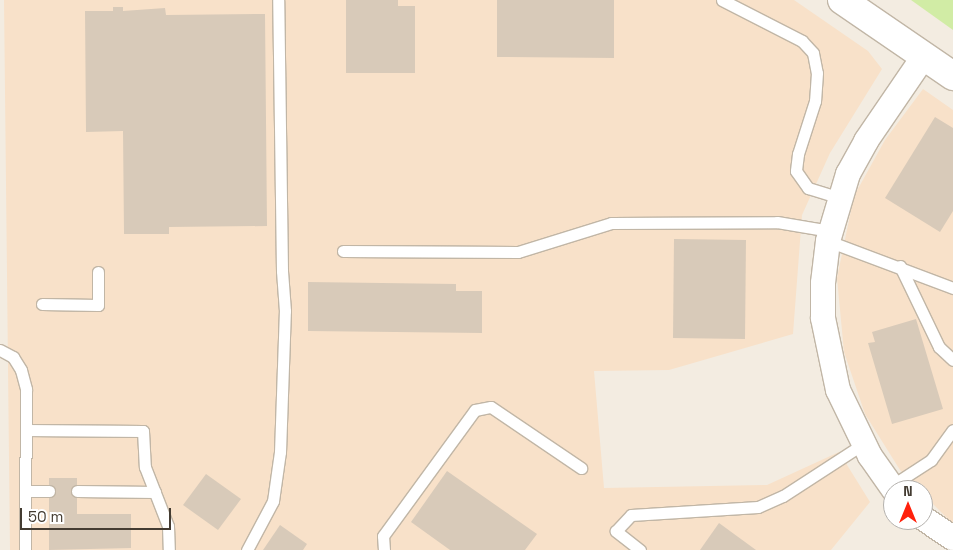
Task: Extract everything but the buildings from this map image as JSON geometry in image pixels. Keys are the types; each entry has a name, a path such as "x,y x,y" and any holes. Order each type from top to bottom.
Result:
{"street":[{"path":"842,0 953,76"},
{"path":"888,480 863,444 838,390 828,354 823,291 829,236 840,198 866,141 924,56"},
{"path":"933,525 953,538"}],"lane":[{"path":"248,550 272,501 280,452 286,311 282,271 278,0"},
{"path":"722,0 802,41 813,53 817,72 815,101 798,154 796,171 808,188 840,198"},
{"path":"342,251 518,252 611,223 777,222 829,236 953,288"},
{"path":"900,266 939,347 953,360"},
{"path":"42,304 98,305 98,272"},
{"path":"0,350 13,357 21,370 26,389 25,550"},
{"path":"384,550 383,536 474,410 491,407 581,468"},
{"path":"26,430 144,431 145,467 168,526 169,550"},
{"path":"904,480 930,460 953,430"},
{"path":"640,550 616,532 631,515 659,511 758,507 783,496 863,444"},
{"path":"25,491 48,492"},
{"path":"77,491 155,492"}],"shaded area":[{"path":"4,0 794,0 868,51 882,69 830,153 802,215 793,334 669,370 594,371 604,488 767,485 839,452 870,502 831,550 10,550"},
{"path":"923,89 953,110 953,524 933,504 933,480 910,480 900,470 865,414 844,352 837,278 854,196 885,140"}],"green space":[{"path":"911,0 953,0 953,30"}]}
